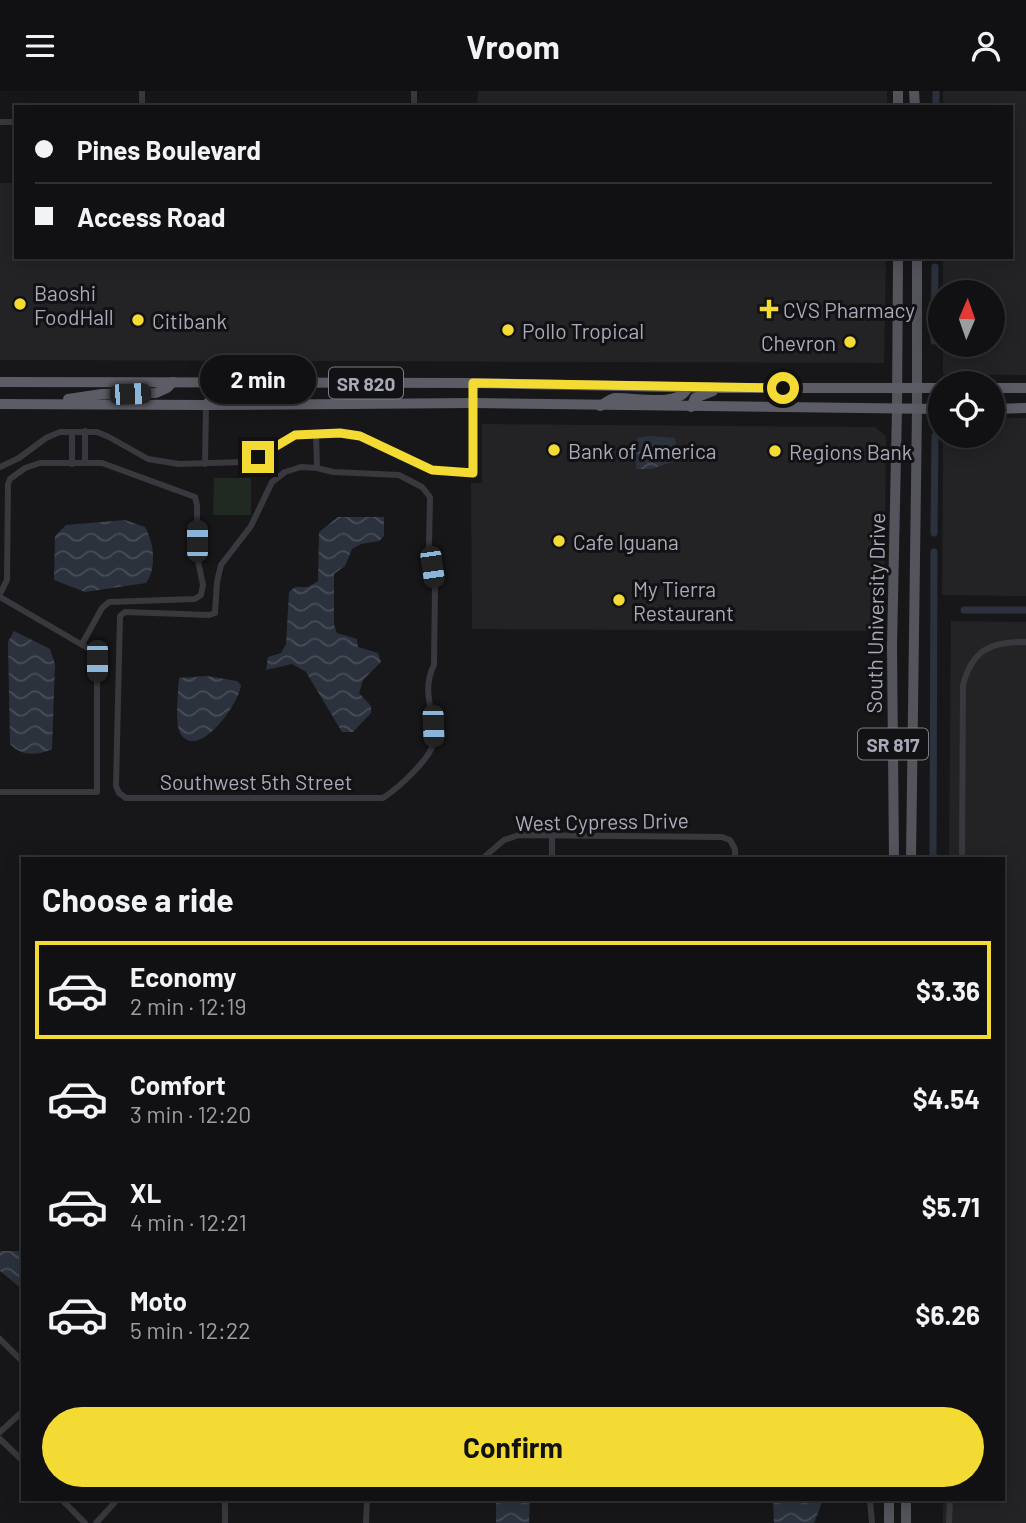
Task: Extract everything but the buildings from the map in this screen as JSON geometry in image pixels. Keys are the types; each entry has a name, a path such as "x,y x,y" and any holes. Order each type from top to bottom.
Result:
{"highway":[{"name":"SR 820","path":"0,382 928,388"},
{"path":"56,404 68,398 102,394 156,393 173,382"},
{"path":"206,405 215,397 228,392 314,388 323,383"},
{"path":"600,405 612,398 680,398 685,395 687,388"},
{"path":"691,407 697,397 723,388"},
{"path":"1005,388 1026,388"},
{"name":"SR 820","path":"0,404 473,403 928,410"},
{"path":"1005,409 1026,408"}],"main road":[{"name":"SR 817","path":"897,409 898,259"},
{"name":"SR 817","path":"917,259 917,410"},
{"name":"South University Drive","path":"894,857 892,646 897,409"},
{"name":"South University Drive","path":"911,857 917,410"},
{"path":"889,1501 889,1523"},
{"path":"906,1501 906,1523"}],"street":[{"path":"0,467 19,458 53,435 72,432 85,431 109,437 160,463 205,464 244,462 258,457 295,435 340,433 360,436 432,470 473,473 473,383"},
{"path":"205,464 206,405"},
{"path":"85,431 85,463"},
{"path":"72,432 72,464"},
{"path":"316,433 317,468"},
{"path":"0,792 97,792 97,661 91,650 0,595 7,580 8,484 10,479 25,468 40,463 85,463 116,467 195,497 197,505 197,556 203,585 201,595 195,599 109,602 102,608 82,644"},
{"name":"Southwest 5th Street","path":"301,467 317,468 333,472 399,475 422,487 430,497 429,547 435,587 434,665 428,676 428,708 434,741 431,752 393,792 383,798 126,798 119,793 116,786 120,616 125,612 215,613 221,565 251,526 272,482 285,472 301,467"},
{"path":"962,857 963,685 967,669 979,654 996,644 1026,642"},
{"path":"552,835 552,857"},
{"name":"West Cypress Drive","path":"484,857 511,837 552,835 722,837 730,839 735,849 735,857"},
{"path":"0,1339 21,1359"},
{"path":"0,1432 21,1413"},
{"path":"0,1439 21,1459"},
{"path":"63,1501 85,1523"},
{"path":"96,1523 116,1501"},
{"path":"225,1501 225,1523"},
{"path":"366,1523 367,1501"},
{"path":"870,1501 872,1523"},
{"path":"949,1523 950,1501"}],"shaded area":[{"path":"478,91 887,91 887,105 477,105"},
{"path":"943,91 1026,91 1026,375 1005,375 1005,371 943,371 943,357 1005,357 1005,280 943,280 943,259 1013,259 1013,105 943,105"},
{"path":"0,183 14,183 14,259 886,259 884,363 0,360"},
{"path":"1005,418 1026,418 1026,596 942,595 943,448 1005,448"},
{"path":"482,424 875,427 886,436 884,631 472,629 471,483 482,483"},
{"path":"214,478 251,478 251,515 213,515"},
{"path":"951,621 1026,622 1026,1523 943,1523 943,1501 1005,1501 1005,857 949,857"}],"water":[{"path":"637,438 675,438 678,460 651,469 636,469"},
{"path":"338,517 384,517 384,536 379,541 361,544 352,549 345,566 334,574 334,625 337,633 357,639 358,647 378,653 381,662 363,680 359,693 371,706 371,713 353,732 342,732 306,672 292,664 266,670 268,657 281,653 286,644 289,592 295,587 308,587 318,581 319,532"},
{"path":"125,520 145,527 150,540 153,563 146,583 85,592 54,580 55,536 66,525"},
{"path":"14,631 50,649 55,664 52,749 41,753 24,753 10,744 8,642"},
{"path":"207,676 237,681 241,685 239,693 217,727 197,741 188,740 178,728 179,678"},
{"path":"0,1251 21,1251 21,1288 0,1271"},
{"path":"496,1501 530,1501 529,1523 496,1523"},
{"path":"773,1501 823,1501 814,1523 774,1523"}],"waterway":[{"path":"936,91 936,105"},
{"path":"935,267 935,280"},
{"path":"934,533 935,448"},
{"path":"933,857 934,552"},
{"path":"964,610 1026,610"}],"place":[{"name":"Baoshi FoodHall","path":"20,304"},
{"name":"CVS Pharmacy","path":"769,309"},
{"name":"Citibank","path":"138,320"},
{"name":"Pollo Tropical","path":"508,330"},
{"name":"Chevron","path":"850,342"},
{"name":"Bank of America","path":"554,450"},
{"name":"Regions Bank","path":"775,451"},
{"name":"Cafe Iguana","path":"559,541"},
{"name":"My Tierra Restaurant","path":"619,600"}],"route":[{"path":"258,457 283,440 301,433 340,433 360,436 432,470 443,473 473,473 473,383 783,388"}]}
